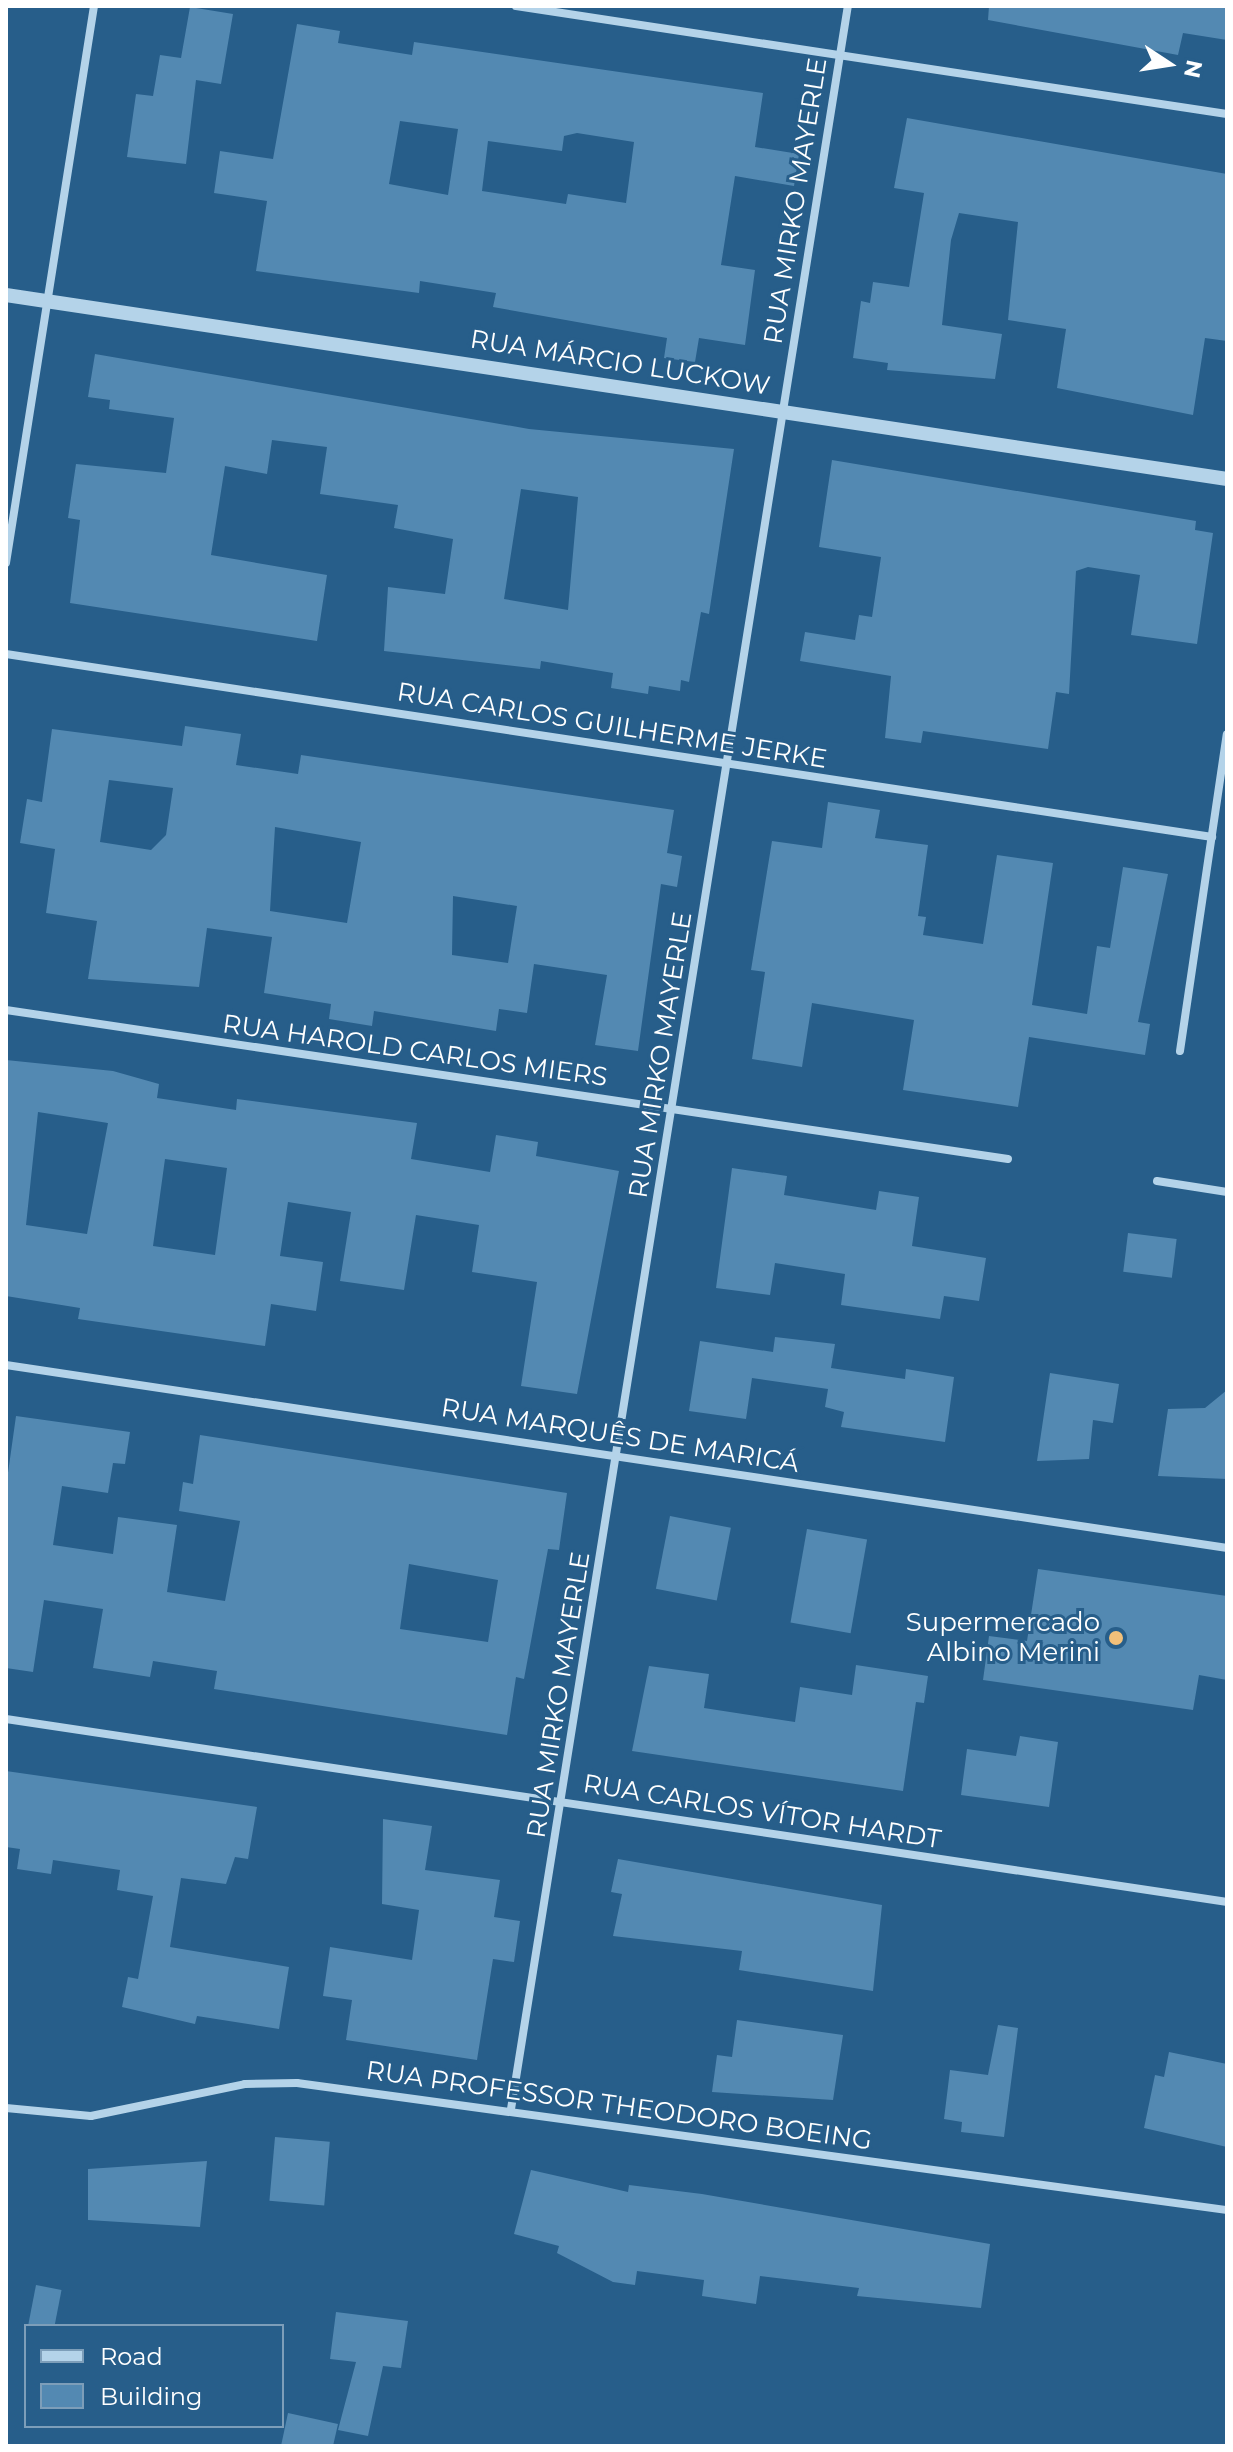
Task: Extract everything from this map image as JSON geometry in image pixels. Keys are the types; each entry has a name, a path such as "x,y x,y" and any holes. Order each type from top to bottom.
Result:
{"street":[{"path":"6,563 94,6"},
{"path":"516,6 1227,114"},
{"name":"RUA MIRKO MAYERLE","path":"511,2109 848,6"},
{"name":"RUA MÁRCIO LUCKOW","path":"6,295 1227,479"},
{"name":"RUA CARLOS GUILHERME JERKE","path":"6,654 1212,837"},
{"path":"1180,1051 1227,734"},
{"name":"RUA HAROLD CARLOS MIERS","path":"6,1010 1008,1159"},
{"path":"1157,1181 1227,1192"},
{"name":"RUA MARQUÊS DE MARICÁ","path":"6,1365 1227,1548"},
{"name":"RUA CARLOS VÍTOR HARDT","path":"6,1719 1227,1902"},
{"name":"RUA PROFESSOR THEODORO BOEING","path":"6,2108 91,2116 269,2082 511,2109 1227,2210"}],"building":[{"path":"989,6 1227,6 1227,40 1183,33 1178,55 988,20"},
{"path":"190,7 233,14 221,84 196,80 186,164 127,157 136,94 153,96 160,55 181,58"},
{"path":"297,24 340,31 338,43 412,55 414,42 763,93 755,147 799,154 794,186 735,176 721,265 755,270 745,345 699,338 695,362 664,358 667,338 493,307 496,293 420,281 419,293 256,271 267,201 214,193 220,151 273,159","holes":["400,121 458,129 448,195 389,184","577,133 634,142 626,203 568,194 566,204 482,191 488,141 562,151 564,136"]},
{"path":"907,118 1227,174 1227,341 1205,338 1193,415 1057,388 1066,329 1008,320 1018,222 959,213 951,240 942,325 1002,334 995,379 887,370 888,363 853,358 861,301 870,303 873,282 909,287 924,193 894,188"},
{"path":"95,354 529,429 734,449 709,614 701,612 689,682 681,680 680,691 649,686 648,694 611,688 613,673 541,661 540,669 384,651 388,587 445,594 453,539 394,528 398,505 320,494 327,447 272,440 267,474 225,466 211,555 327,575 317,641 70,603 80,520 68,518 76,464 166,473 174,418 109,409 110,400 88,397","holes":["521,489 578,497 568,610 504,599"]},
{"path":"832,460 1196,521 1195,530 1213,533 1197,644 1131,635 1140,575 1088,567 1076,571 1069,694 1056,692 1048,749 923,731 921,743 885,738 891,676 800,661 805,632 855,640 859,615 872,617 881,557 819,547"},
{"path":"185,726 241,734 236,765 298,774 301,755 674,810 667,853 682,856 677,887 661,884 638,1051 595,1045 607,975 534,964 527,1013 499,1009 496,1031 374,1011 372,1026 329,1019 331,1004 264,993 272,937 207,928 199,987 88,979 97,921 46,913 55,849 20,843 27,799 42,802 52,729 182,746","holes":["109,780 173,788 166,835 151,850 100,842","275,827 361,842 347,923 270,911","453,896 517,906 508,963 452,955"]},
{"path":"828,802 880,810 875,838 928,845 918,916 926,917 923,935 983,944 997,855 1053,863 1032,1005 1087,1014 1097,946 1110,948 1123,867 1168,874 1138,1022 1150,1024 1145,1055 1029,1037 1018,1107 903,1090 914,1020 812,1003 802,1067 752,1059 765,972 751,970 772,841 822,848"},
{"path":"6,1060 113,1071 159,1084 157,1098 236,1110 237,1099 417,1123 411,1159 490,1172 496,1135 538,1142 536,1156 619,1171 577,1394 521,1386 537,1282 472,1272 479,1225 416,1215 404,1290 340,1281 351,1212 288,1202 280,1256 323,1262 316,1311 271,1304 265,1346 78,1319 80,1308 6,1296","holes":["38,1112 108,1123 87,1234 26,1225","165,1159 227,1168 215,1255 153,1246"]},
{"path":"732,1168 787,1176 784,1195 876,1210 879,1191 919,1197 912,1246 986,1258 979,1301 944,1296 940,1319 841,1305 845,1274 775,1263 770,1295 716,1288"},
{"path":"1128,1233 1177,1239 1172,1278 1123,1272"},
{"path":"775,1337 835,1344 831,1368 905,1379 906,1369 954,1377 945,1442 841,1427 844,1412 825,1407 828,1389 752,1378 746,1419 689,1411 700,1341 773,1352"},
{"path":"1050,1373 1119,1384 1113,1423 1093,1420 1089,1459 1037,1461"},
{"path":"1227,1390 1227,1479 1158,1476 1168,1409 1205,1408"},
{"path":"16,1416 130,1432 125,1464 113,1463 108,1493 62,1486 53,1545 113,1554 118,1517 177,1525 167,1592 225,1601 240,1521 179,1511 183,1482 193,1484 200,1435 567,1493 559,1550 548,1549 524,1679 516,1677 507,1735 214,1689 217,1671 153,1661 150,1677 93,1668 103,1609 44,1600 33,1672 6,1668 6,1487","holes":["409,1564 498,1580 488,1642 400,1629"]},
{"path":"670,1516 731,1528 717,1600 656,1589"},
{"path":"807,1529 867,1540 851,1633 791,1623"},
{"name":"Supermercado Albino Merini","path":"1038,1569 1227,1596 1227,1680 1199,1675 1193,1710 983,1680 989,1636 1027,1641"},
{"path":"856,1665 928,1676 924,1703 916,1702 903,1791 632,1751 649,1666 709,1674 704,1708 795,1722 800,1687 852,1695"},
{"path":"1020,1736 1058,1742 1049,1807 961,1795 967,1749 1016,1756"},
{"path":"6,1771 257,1807 248,1859 235,1857 226,1884 181,1878 170,1947 289,1967 279,2029 197,2016 195,2024 122,2007 128,1977 138,1979 153,1896 117,1890 120,1870 53,1860 51,1874 17,1869 20,1849 6,1847"},
{"path":"383,1819 432,1826 425,1870 500,1880 494,1917 520,1921 514,1962 493,1959 477,2060 346,2040 352,2000 323,1996 330,1947 412,1960 419,1910 382,1904"},
{"path":"618,1859 882,1905 873,1991 739,1970 742,1951 613,1936 622,1894 611,1892"},
{"path":"737,2020 843,2035 833,2100 712,2092 717,2055 732,2057"},
{"path":"998,2025 1018,2028 1004,2137 961,2132 962,2122 944,2119 950,2070 988,2075"},
{"path":"1169,2052 1227,2064 1227,2147 1144,2128 1155,2075 1164,2077"},
{"path":"275,2137 330,2142 324,2206 269,2201"},
{"path":"207,2161 200,2227 88,2220 88,2169"},
{"path":"531,2170 628,2192 629,2185 702,2194 990,2244 981,2308 857,2296 859,2288 760,2276 756,2304 702,2296 704,2280 637,2271 635,2285 613,2282 557,2253 559,2246 514,2234"},
{"path":"36,2285 62,2290 55,2324 28,2324"},
{"path":"336,2312 408,2321 401,2368 383,2366 368,2436 338,2430 356,2362 330,2359"},
{"path":"288,2413 338,2424 333,2446 281,2446"}],"place":[{"name":"Supermercado Albino Merini","path":"1116,1638"}]}
